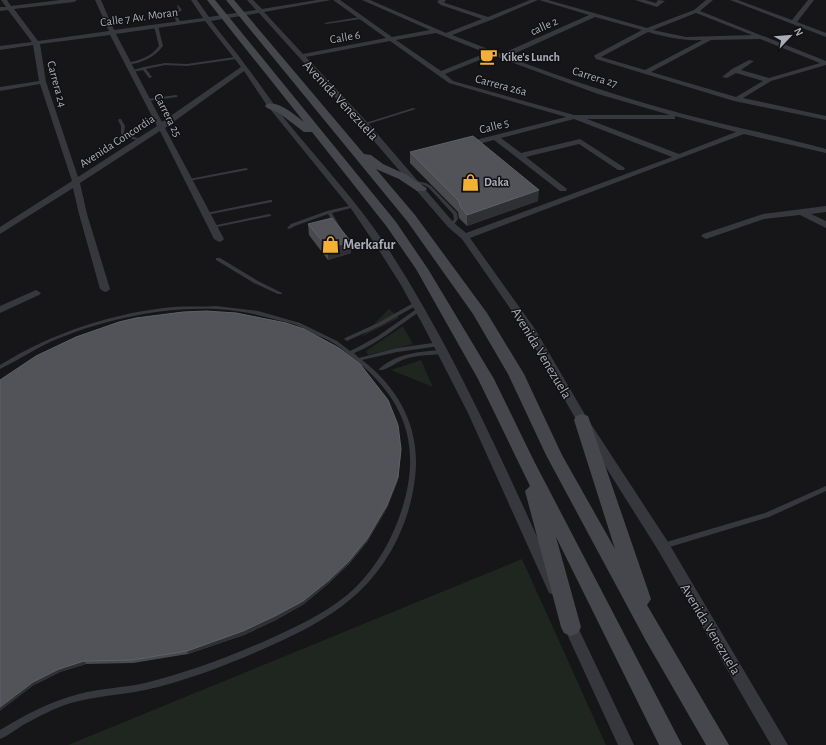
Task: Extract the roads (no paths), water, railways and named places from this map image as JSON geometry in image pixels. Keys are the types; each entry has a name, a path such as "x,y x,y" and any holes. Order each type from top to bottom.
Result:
{"street":[{"name":"Carrera 24","path":"4,0 36,42 43,82 76,182 83,214 105,289"},
{"path":"0,9 74,0"},
{"name":"Carrera 25","path":"98,0 112,32 219,239"},
{"path":"194,0 206,19 244,68 270,106 353,206 380,243 418,306 442,348 626,745"},
{"path":"211,0 392,225 422,269 486,380 672,745"},
{"name":"Avenida Venezuela","path":"230,0 419,230 480,313 516,374 554,455 653,634 718,745"},
{"name":"Avenida Venezuela","path":"250,0 300,56 401,161 412,181 465,237 530,329 582,420 663,546 780,745"},
{"name":"Calle 7 Av. Moran","path":"0,48 224,17 328,0"},
{"name":"Carrera 26a","path":"336,0 451,82 574,117 678,157"},
{"name":"Carrera 27","path":"365,0 446,36 545,74 683,117 744,130 826,151"},
{"path":"442,0 440,2 442,4 489,19"},
{"path":"446,36 535,0"},
{"path":"542,0 647,30 686,39 761,37"},
{"path":"638,0 659,2"},
{"path":"710,0 696,11 647,30 597,56 598,58 737,99 826,118"},
{"path":"733,0 826,35"},
{"path":"794,23 810,0"},
{"path":"696,11 826,63"},
{"name":"calle 2","path":"501,57 595,15"},
{"name":"Calle 6","path":"300,56 394,40 434,31"},
{"path":"645,72 710,38"},
{"path":"440,74 492,53"},
{"path":"725,77 734,70 751,61"},
{"path":"737,99 768,80 826,63"},
{"name":"Avenida Concordia","path":"0,231 161,127 244,68"},
{"path":"734,70 768,80"},
{"path":"0,89 43,82"},
{"path":"270,106 283,111 326,144"},
{"path":"574,117 683,117"},
{"name":"Calle 5","path":"458,147 574,117"},
{"path":"465,237 678,157 744,130"},
{"path":"496,138 563,190"},
{"path":"520,156 580,140 621,168"},
{"path":"352,147 377,164 403,177 421,189"},
{"path":"706,236 763,217 826,209"},
{"path":"801,212 826,225"},
{"path":"0,310 36,293"},
{"path":"582,420 653,634"},
{"path":"526,461 571,627"}],"lane":[{"path":"178,6 181,10 174,14 178,23"},
{"path":"326,23 360,18"},
{"path":"130,67 152,57 157,52 160,46 156,26"},
{"path":"130,67 144,68 165,64 187,65 235,58"},
{"path":"144,68 150,77"},
{"path":"148,100 176,96"},
{"path":"364,124 414,109"},
{"path":"120,120 123,126 122,133 126,136 140,140"},
{"path":"189,180 246,169"},
{"path":"412,181 425,184 430,187 456,214 456,219 452,225"},
{"path":"206,214 270,201"},
{"path":"289,228 293,225 328,212 353,206"},
{"path":"328,212 350,242 358,246 367,246 380,243"},
{"path":"212,227 269,215"},
{"path":"218,259 256,282 280,293"},
{"path":"347,339 418,306"},
{"path":"352,352 378,340 418,306"},
{"path":"0,367 46,342 96,324 145,313 193,308 214,308 252,312 291,321 317,330 332,338 352,352 378,376 395,398 408,423 413,446 413,476 406,508 390,547 378,566 367,579 342,603 308,624 250,651 209,667 149,685 118,692 79,697 59,703 28,718 0,735"},
{"path":"360,359 397,350 442,348"},
{"path":"382,369 405,356 442,348"},
{"path":"663,546 767,515 826,488"}],"place":[{"name":"Kike's Lunch","path":"488,57"},
{"name":"Daka","path":"471,182"},
{"name":"Merkafur","path":"330,244"}]}
